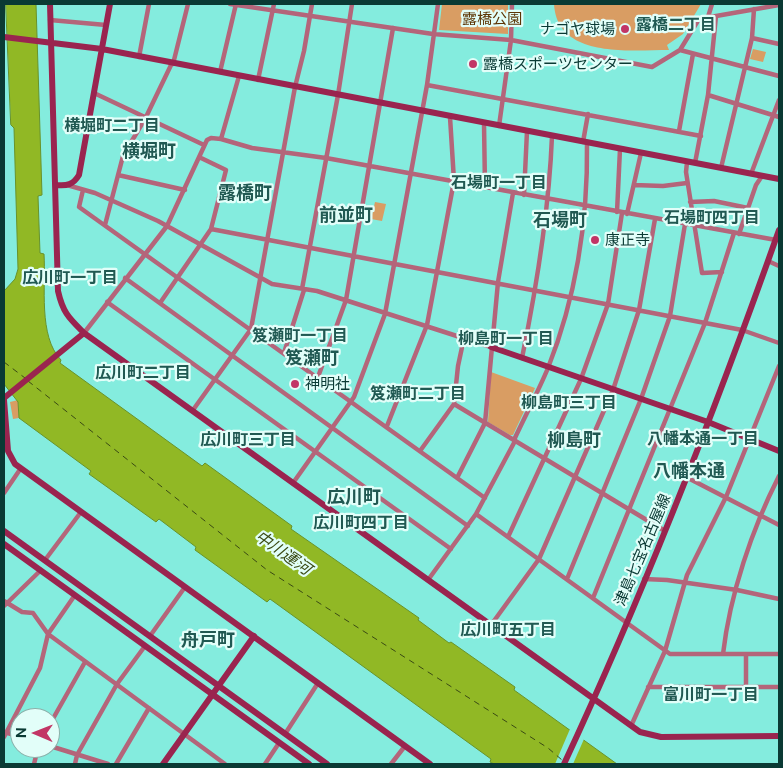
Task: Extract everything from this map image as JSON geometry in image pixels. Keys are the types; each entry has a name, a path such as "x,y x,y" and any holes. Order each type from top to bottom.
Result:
{"street":[{"path":"50,4 58,291 62,307 67,316 84,333 631,726 653,737 779,736"},
{"path":"67,186 74,182 79,175 110,4"},
{"path":"139,56 149,4"},
{"path":"105,224 124,156 146,117 172,63 188,4"},
{"path":"230,4 433,34 511,40 652,67 680,50 699,19 769,5 779,5"},
{"path":"220,72 236,4"},
{"path":"258,80 274,4"},
{"path":"193,410 251,329 312,4"},
{"path":"284,353 303,290 338,95 352,4"},
{"path":"293,483 352,401 386,314 427,85 438,4"},
{"path":"499,126 511,40 512,4"},
{"path":"708,17 712,4"},
{"path":"721,168 752,38 754,9"},
{"path":"695,163 708,95 716,16"},
{"path":"50,20 106,25"},
{"path":"318,377 346,300 393,28"},
{"path":"4,37 102,49 779,179"},
{"path":"752,38 779,44"},
{"path":"680,50 745,69 779,76"},
{"path":"679,131 694,54"},
{"path":"221,139 239,76"},
{"path":"427,85 701,136"},
{"path":"94,93 204,145"},
{"path":"708,95 777,116"},
{"path":"751,174 777,116 779,100"},
{"path":"428,580 476,514 514,441 548,368 572,297 585,207 585,142 588,114"},
{"path":"387,426 427,325 454,181 450,116"},
{"path":"484,123 485,188"},
{"path":"524,195 527,131"},
{"path":"522,358 536,290 548,200 552,136"},
{"path":"430,764 21,468 11,458 8,451 4,399 84,333 167,226 204,145 211,138 252,148 326,158 585,207 776,240"},
{"path":"508,538 546,460 581,379 608,304 622,213 620,149"},
{"path":"622,213 634,185 641,153"},
{"path":"160,303 211,229 226,170 198,157"},
{"path":"687,162 687,182 702,273 722,272"},
{"path":"118,175 185,190"},
{"path":"593,598 705,323 722,272 756,185 762,176"},
{"path":"634,185 663,186 687,182"},
{"path":"56,185 83,190 167,226 272,284 317,291 386,314 427,325 708,422 779,451"},
{"path":"83,190 79,207 485,498"},
{"path":"457,478 485,424 498,282 513,193"},
{"path":"690,202 714,201 748,208"},
{"path":"491,626 539,559 613,390 639,310 655,219"},
{"path":"567,579 641,399 670,316 685,224"},
{"path":"211,229 437,270 742,330 779,343"},
{"name":"津島七宝名古屋線","path":"564,764 594,699 665,531 708,422 779,230"},
{"path":"768,261 779,266"},
{"path":"125,278 468,526"},
{"path":"107,302 451,549"},
{"path":"420,451 454,404 458,366 464,338"},
{"path":"631,726 665,650 684,583 726,497 779,366"},
{"path":"454,404 665,531"},
{"path":"4,493 21,468"},
{"path":"723,654 726,627 759,515 779,476"},
{"path":"686,477 779,525"},
{"path":"45,560 81,512"},
{"path":"476,514 670,654 779,654"},
{"path":"4,531 327,764"},
{"path":"4,544 309,764"},
{"path":"40,570 5,603 22,612 33,614 48,634 185,734 218,762 225,764"},
{"path":"644,579 737,590 779,599"},
{"path":"150,636 185,587"},
{"path":"5,734 40,668 48,634 75,595"},
{"path":"163,764 254,636"},
{"path":"76,764 77,755 117,684 145,646"},
{"path":"746,654 746,687"},
{"path":"59,708 86,662"},
{"path":"285,734 318,683"},
{"path":"648,687 779,687"},
{"path":"116,764 149,708"},
{"path":"265,764 279,743"},
{"path":"391,764 405,746"},
{"path":"60,749 108,764"}],"green space":[{"name":"露橋公園","path":"442,4 508,4 508,34 439,30"},
{"name":"ナゴヤ球場","path":"554,4 701,4 683,34 667,45 669,50 635,51 598,48 582,43 568,34 558,22"},
{"path":"753,49 766,52 763,62 750,59"},
{"path":"375,202 386,204 382,221 371,219"},
{"path":"491,372 535,388 513,435 488,422"},
{"path":"18,400 19,418 13,419 10,402"}],"water":[{"name":"中川運河","path":"6,4 36,4 42,195 38,196 40,253 44,254 46,324 54,350 61,360 60,363 202,466 205,463 292,526 291,529 419,618 418,620 449,643 451,642 515,687 514,690 617,764 494,764 490,762 491,759 270,599 267,602 195,550 196,547 159,519 156,522 89,474 91,471 19,418 18,402 4,384 4,291 15,279 18,269 14,128 11,125"}],"pier":[{"path":"570,729 584,739 573,764 555,764"}],"ferry route":[{"path":"4,362 25,378"},
{"path":"28,381 267,570 548,748 562,760"}],"place":[{"name":"ナゴヤ球場","path":"625,29"},
{"name":"露橋スポーツセンター","path":"473,64"},
{"name":"康正寺","path":"595,240"},
{"name":"神明社","path":"295,384"}],"district":[{"name":"露橋二丁目","path":"676,25"},
{"name":"横堀町二丁目","path":"112,126"},
{"name":"横堀町","path":"149,151"},
{"name":"石場町一丁目","path":"499,183"},
{"name":"露橋町","path":"245,193"},
{"name":"前並町","path":"346,215"},
{"name":"石場町四丁目","path":"712,218"},
{"name":"石場町","path":"560,220"},
{"name":"広川町一丁目","path":"70,278"},
{"name":"笈瀬町一丁目","path":"300,336"},
{"name":"柳島町一丁目","path":"506,339"},
{"name":"笈瀬町","path":"312,358"},
{"name":"広川町二丁目","path":"143,373"},
{"name":"笈瀬町二丁目","path":"418,394"},
{"name":"柳島町三丁目","path":"569,403"},
{"name":"八幡本通一丁目","path":"703,439"},
{"name":"広川町三丁目","path":"248,440"},
{"name":"柳島町","path":"574,440"},
{"name":"八幡本通","path":"689,471"},
{"name":"広川町","path":"354,497"},
{"name":"広川町四丁目","path":"361,523"},
{"name":"広川町五丁目","path":"508,630"},
{"name":"舟戸町","path":"208,640"},
{"name":"富川町一丁目","path":"711,695"}]}
